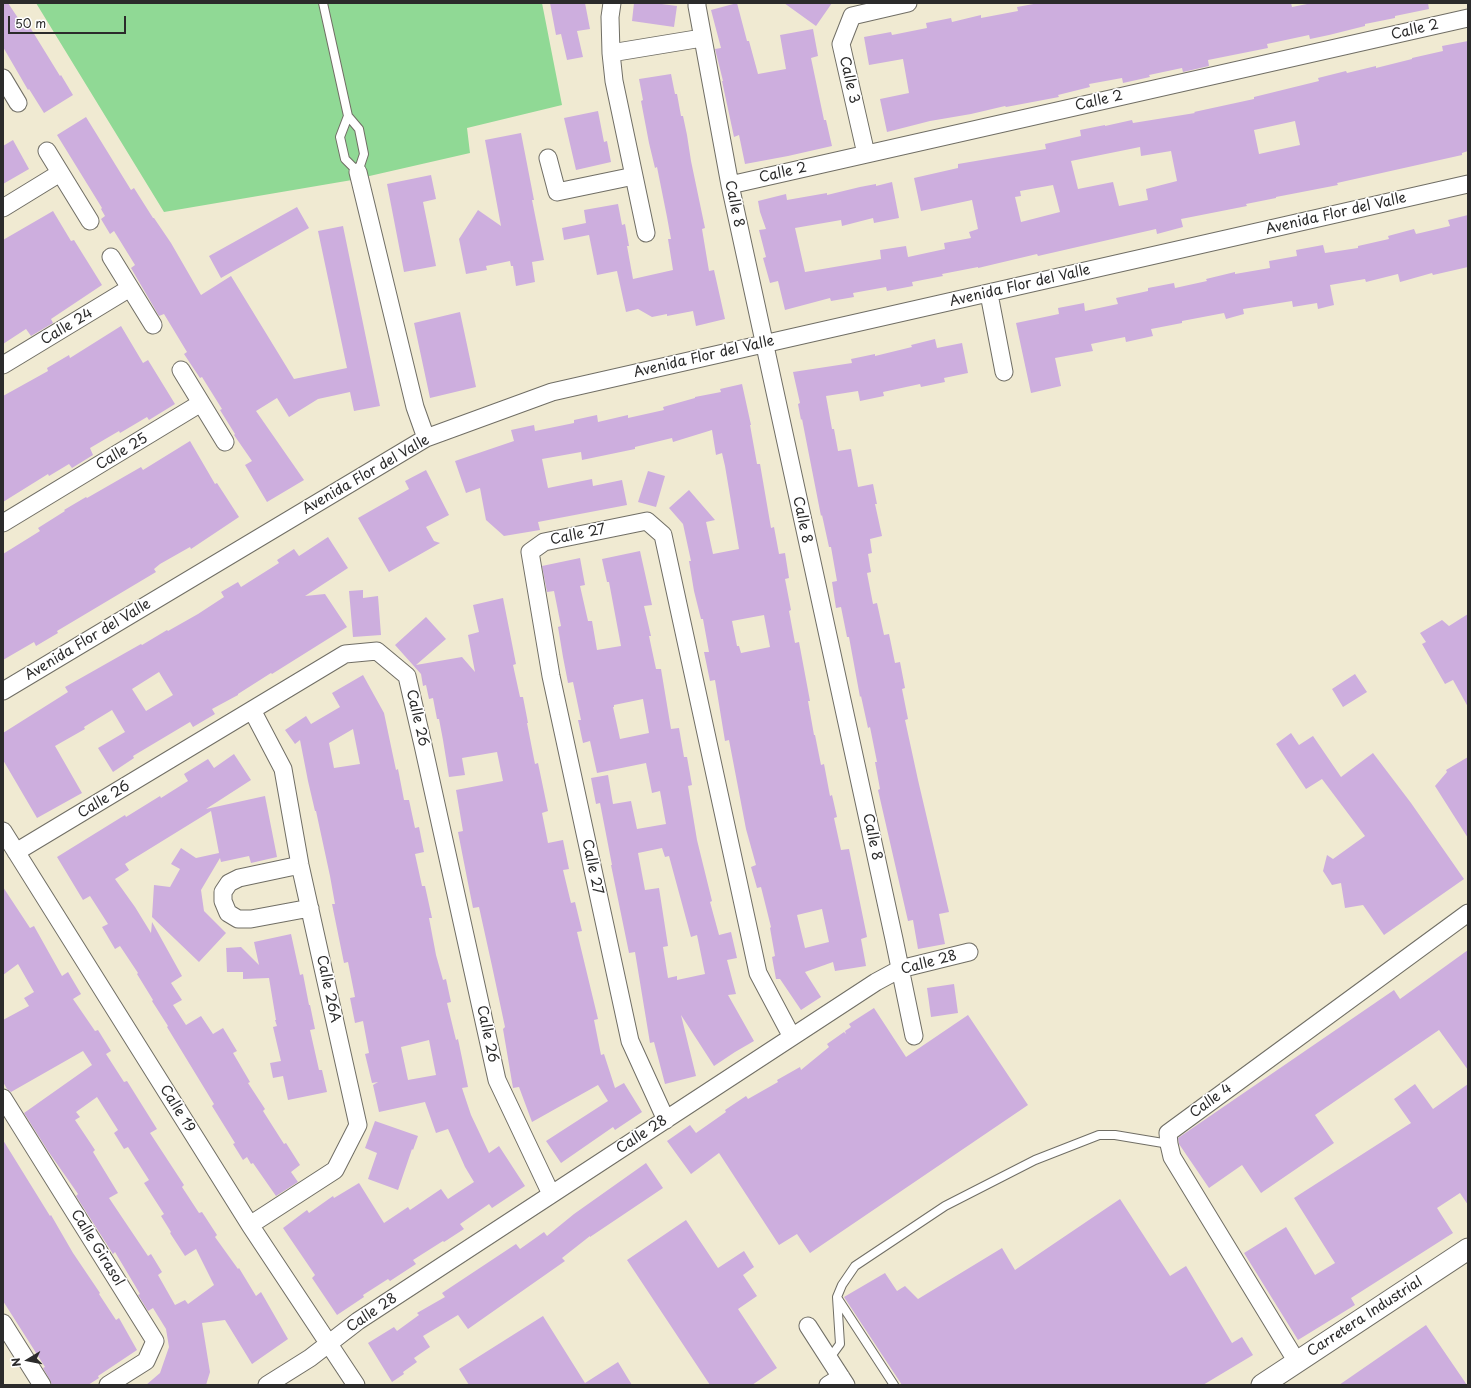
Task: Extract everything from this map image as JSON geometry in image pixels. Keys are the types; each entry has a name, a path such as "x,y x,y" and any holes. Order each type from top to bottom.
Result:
{"street":[{"path":"612,3 610,17 611,53 614,81 646,233"},
{"name":"Calle 8","path":"697,3 696,6 730,185 914,1036"},
{"name":"Calle 3","path":"866,154 841,44 852,16 908,3"},
{"name":"Calle 2","path":"730,185 1468,18"},
{"path":"611,53 702,38"},
{"path":"3,78 18,103"},
{"path":"47,151 90,221"},
{"path":"548,158 557,192 634,176"},
{"path":"358,172 415,407 426,438"},
{"path":"3,208 60,173"},
{"name":"Avenida Flor del Valle","path":"3,691 426,438 552,392 764,343 989,294 1468,184"},
{"path":"111,256 153,325"},
{"name":"Calle 24","path":"3,365 130,288"},
{"path":"989,294 1004,372"},
{"path":"181,370 225,442"},
{"name":"Calle 25","path":"3,523 201,403"},
{"name":"Calle 27","path":"666,1120 630,1041 551,676 530,552 544,542 647,521 663,535 758,973 792,1037"},
{"name":"Calle 26","path":"16,852 345,654 377,651 407,676 497,1080 551,1194"},
{"name":"Calle 26A","path":"250,1226 335,1170 358,1125 300,865 283,769 252,710"},
{"name":"Calle 19","path":"3,831 250,1226 356,1385"},
{"path":"300,865 239,878 229,883 223,892 222,901 228,913 238,918 250,919 310,908"},
{"name":"Calle 4","path":"1169,1144 1168,1133 1468,913"},
{"name":"Calle 28","path":"267,1385 310,1358 358,1321 876,982 900,969 969,952"},
{"name":"Calle Girasol","path":"3,1098 155,1341 146,1362 108,1385"},
{"path":"1169,1144 1172,1157 1297,1362"},
{"name":"Carretera Industrial","path":"1262,1385 1468,1249"},
{"path":"3,1323 42,1385"},
{"path":"808,1326 829,1359 838,1382"}],"lane":[{"path":"323,3 348,116 359,129 364,154 358,172 345,159 340,137 348,116"},
{"path":"829,1359 840,1344 837,1297 842,1285 855,1266 945,1206 1035,1160 1099,1135 1114,1135 1169,1144"},
{"path":"837,1297 894,1385"}],"green space":[{"path":"36,3 542,3 562,105 467,128 470,153 352,180 164,212"}],"building":[{"path":"3,3 8,3 24,27 28,24 73,95 44,113 29,89 28,90 3,47"},
{"path":"550,3 585,3 590,29 577,31 583,57 567,60 561,34 556,35"},
{"path":"634,3 654,3 677,6 674,27 632,21"},
{"path":"737,3 758,74 786,69 780,35 813,29 818,56 811,58 824,120 826,120 832,146 745,164 739,135 734,137 715,49 721,48 711,10"},
{"path":"784,3 832,3 816,26"},
{"path":"1039,3 1291,3 1292,7 1312,3 1428,3 1429,9 1395,16 1395,18 1365,24 1365,26 1329,35 1310,39 1309,35 1267,44 1268,48 1208,60 1209,66 1183,72 1182,68 1149,75 1150,77 1123,83 1122,78 1089,84 1090,87 1058,95 1059,97 930,121 887,132 880,99 909,93 903,59 869,65 864,37 891,32 892,35 927,28 926,23 951,18 952,22 981,15 981,18 1018,11 1017,7"},
{"path":"1468,41 1468,151 1462,153 1462,155 1337,183 1338,185 1246,204 1247,206 1181,219 1183,227 1157,234 1156,229 1038,256 1037,254 978,268 942,274 943,276 912,282 913,286 887,291 886,287 853,293 854,297 831,301 830,298 785,310 778,281 770,283 763,258 766,257 759,230 766,229 758,201 786,194 787,200 827,193 827,195 860,187 876,184 876,186 892,182 899,218 874,223 873,218 842,226 841,220 795,228 805,272 881,259 880,250 906,246 908,257 945,249 944,243 971,238 969,232 978,229 972,200 921,211 914,178 958,168 958,164 1046,149 1045,144 1081,136 1080,130 1132,120 1133,123 1195,113 1194,112 1254,99 1254,97 1319,81 1318,78 1346,71 1347,73 1376,66 1376,68 1443,51 1442,46","holes":["1295,121 1300,145 1259,154 1254,130","1140,147 1141,156 1171,151 1177,181 1146,189 1148,200 1119,206 1113,182 1078,189 1071,161","1053,185 1060,212 1021,222 1015,197 1021,196 1020,191"]},
{"path":"671,74 675,94 677,94 681,116 683,116 705,228 702,229 709,271 714,270 725,319 696,326 693,311 652,317 638,309 626,312 617,271 597,275 589,235 564,240 562,228 586,223 584,210 618,204 622,225 625,224 633,279 673,270 668,239 671,239 657,167 655,168 649,143 641,101 643,100 639,79"},
{"path":"598,111 604,142 607,141 611,162 576,170 564,118"},
{"path":"86,117 131,190 134,188 171,243 201,295 231,276 294,379 347,368 318,231 343,226 380,406 354,411 350,392 318,399 289,417 277,398 256,411 304,480 267,502 245,465 252,461 234,435 235,434 220,410 222,409 202,377 200,378 184,354 187,352 164,314 159,316 131,268 135,265 114,231 110,234 101,219 105,216 101,209 102,208 57,135"},
{"path":"521,133 544,260 532,262 535,282 516,286 513,266 511,266 510,261 486,266 487,270 466,274 459,239 478,210 501,226 485,140"},
{"path":"13,140 29,169 3,184 3,146"},
{"path":"431,175 436,199 423,202 436,266 404,272 387,184"},
{"path":"297,207 309,228 221,278 209,256"},
{"path":"53,211 71,241 74,240 102,285 51,319 53,323 31,336 26,329 3,344 3,240"},
{"path":"1468,215 1468,267 1433,275 1432,273 1400,282 1398,274 1366,282 1365,279 1330,285 1334,305 1318,309 1317,303 1293,307 1292,301 1243,309 1244,314 1226,319 1224,313 1182,321 1182,323 1151,329 1153,336 1126,342 1125,337 1091,344 1093,351 1055,358 1061,386 1031,393 1016,323 1059,314 1058,308 1084,303 1085,311 1118,304 1116,298 1148,291 1148,288 1174,283 1175,288 1207,281 1206,279 1235,272 1235,274 1270,268 1269,261 1297,256 1296,250 1323,245 1325,253 1358,248 1358,246 1389,239 1388,236 1414,229 1416,234 1450,226 1448,220"},
{"path":"460,312 476,387 430,398 414,323"},
{"path":"121,326 143,363 148,360 175,404 149,420 147,417 90,448 93,455 72,468 69,464 49,476 48,474 3,502 3,396 48,371 47,368 69,355 70,358"},
{"path":"935,339 937,348 962,343 968,373 944,378 945,382 921,387 920,384 883,392 884,396 860,401 858,391 826,396 838,451 851,449 858,487 873,484 877,504 875,504 882,536 870,539 872,553 868,554 871,572 867,573 873,604 877,603 884,635 889,634 895,663 900,662 905,688 902,689 908,719 905,720 949,912 939,914 945,944 918,949 913,920 908,921 878,790 880,789 875,762 877,762 870,727 868,728 861,696 860,697 849,637 847,637 841,607 836,608 832,582 837,581 831,547 829,547 822,515 821,516 802,419 801,420 798,404 800,403 793,372 852,363 851,359 875,354 875,356 912,347 911,345"},
{"path":"742,384 751,425 757,464 760,464 771,528 774,527 779,554 785,553 789,578 785,579 791,610 789,611 795,643 799,642 810,701 808,701 814,735 821,765 824,764 830,796 832,795 837,817 834,818 841,850 849,849 867,937 861,939 866,966 835,971 833,962 805,972 821,997 801,1010 780,979 776,979 772,957 775,956 771,927 761,887 757,888 751,867 756,865 746,829 729,740 725,741 715,680 710,681 704,652 709,652 703,619 701,619 694,591 689,561 691,561 683,524 669,508 689,490 715,520 706,522 713,554 739,549 725,466 722,453 716,455 712,430 673,442 672,438 635,447 635,449 582,460 581,452 542,459 548,488 592,479 593,486 622,480 627,505 538,522 540,530 504,536 486,520 480,488 466,493 455,461 514,441 511,430 534,425 535,431 574,423 574,420 597,415 598,422 628,415 628,418 664,410 663,407 695,397 721,392 720,389","holes":["764,615 770,647 741,653 739,646 737,646 732,621","822,909 829,942 805,948 797,915"]},
{"path":"190,441 215,484 217,483 239,517 191,549 190,547 160,564 154,569 156,572 57,631 58,633 36,646 34,642 3,660 3,554 40,531 38,528 65,511 64,510 141,467 143,470"},
{"path":"426,470 449,515 426,527 434,541 440,543 389,572 358,518 409,489 405,481"},
{"path":"648,471 665,476 656,507 638,502"},
{"path":"328,537 348,568 305,596 325,594 347,627 238,695 212,709 215,714 193,727 190,722 133,756 134,758 113,772 98,748 125,732 112,710 84,727 85,729 55,746 82,793 37,818 3,760 3,733 68,692 65,687 198,614 224,597 221,592 238,582 241,587 279,563 277,560 294,549 299,556","holes":["159,672 173,695 146,711 132,689"]},
{"path":"640,551 652,605 644,606 651,636 649,636 656,669 661,669 671,729 679,728 684,757 687,757 692,785 688,786 697,840 712,901 710,902 719,935 731,932 737,958 727,960 736,994 728,995 754,1041 714,1066 681,1015 696,1076 665,1084 654,1042 650,1043 635,952 629,953 600,803 596,804 591,778 608,775 613,804 631,801 637,829 666,824 660,791 652,793 646,763 597,773 590,741 583,743 578,720 581,720 573,682 568,683 563,657 558,627 561,626 554,591 547,592 542,566 580,558 585,585 580,586 588,621 592,621 597,650 621,646 609,582 607,582 602,559","holes":["643,699 649,733 620,739 613,707 614,705","662,848 665,857 669,856 691,937 697,935 705,974 677,980 677,976 668,978 663,947 668,946 659,888 645,890 638,853"]},
{"path":"363,590 363,598 378,596 381,635 353,637 349,591"},
{"path":"503,598 516,664 513,665 520,697 523,697 535,764 538,763 548,811 542,813 548,843 563,840 569,869 563,870 571,903 575,902 582,931 577,932 598,1019 594,1020 601,1055 604,1054 615,1088 624,1083 642,1112 615,1130 613,1127 561,1163 546,1141 608,1101 598,1085 532,1122 519,1087 513,1088 503,1029 505,1027 492,966 479,907 473,908 458,832 463,831 456,790 503,781 497,752 462,758 465,775 449,777 439,719 437,719 433,698 429,699 426,685 423,686 421,674 395,645 426,617 446,639 416,665 462,657 475,672 468,635 479,632 473,605"},
{"path":"1468,614 1468,707 1453,680 1445,684 1422,644 1426,642 1420,633 1442,620 1449,626"},
{"path":"1355,674 1367,692 1343,707 1332,689"},
{"path":"363,675 384,713 404,800 409,800 415,828 419,827 424,852 415,854 422,886 425,886 432,918 429,918 436,955 443,980 446,979 451,1002 447,1003 456,1040 458,1039 468,1087 462,1088 471,1115 489,1153 499,1146 525,1186 492,1208 489,1204 460,1224 464,1229 413,1260 416,1264 390,1281 388,1279 363,1295 364,1297 337,1315 312,1278 315,1275 283,1228 307,1210 309,1213 333,1196 334,1198 359,1183 384,1223 408,1207 410,1210 441,1189 448,1199 474,1182 465,1167 448,1129 436,1133 425,1102 379,1112 373,1085 378,1082 372,1083 365,1054 369,1053 363,1021 355,1023 350,998 355,997 348,962 344,963 332,904 335,904 330,876 300,740 295,744 285,730 306,716 311,724 340,707 332,693","holes":["353,729 360,764 334,768 329,743","429,1040 436,1075 408,1080 401,1047"]},
{"path":"1291,733 1299,745 1313,736 1341,777 1373,753 1411,803 1464,879 1384,935 1363,905 1345,908 1341,883 1332,885 1323,871 1327,855 1333,859 1365,836 1322,779 1306,789 1276,744"},
{"path":"234,754 251,780 206,809 265,796 277,857 251,863 249,856 221,862 220,858 201,890 204,911 226,933 199,962 152,917 154,885 170,887 180,869 171,864 181,848 196,858 219,853 211,811 125,864 129,870 115,879 151,933 152,922 182,976 171,983 182,1000 173,1005 186,1025 201,1016 213,1034 223,1028 237,1051 233,1053 250,1082 248,1083 265,1109 263,1111 284,1144 286,1143 300,1165 291,1172 298,1182 276,1196 253,1163 251,1164 247,1157 243,1160 233,1144 235,1143 212,1106 214,1104 167,1027 168,1026 137,974 138,973 120,946 115,949 102,927 108,924 90,896 83,900 57,857 125,815 126,817 188,781 184,774 208,759 214,768"},
{"path":"1468,757 1468,838 1435,786 1447,772 1446,770"},
{"path":"3,887 30,928 34,926 62,976 68,972 81,994 73,999 95,1031 98,1030 111,1051 106,1054 124,1082 127,1081 157,1129 150,1133 184,1185 182,1187 199,1213 202,1212 217,1235 215,1237 238,1269 239,1268 256,1296 261,1292 288,1339 252,1364 225,1320 202,1323 210,1372 206,1385 146,1385 160,1373 169,1347 166,1329 153,1308 148,1311 138,1295 140,1294 115,1252 113,1254 76,1196 78,1194 24,1113 92,1065 83,1051 11,1092 7,1089 3,1082 3,1020 29,1006 24,998 34,992 18,964 3,975","holes":["97,1097 118,1130 114,1133 124,1149 128,1147 149,1180 144,1183 164,1214 161,1216 171,1232 170,1233 185,1256 196,1249 214,1285 188,1304 185,1300 175,1305 158,1275 162,1272 151,1254 148,1256 109,1198 118,1193 93,1152 95,1150 75,1120 80,1117 76,1112"]},
{"path":"291,934 300,975 303,974 315,1029 310,1030 319,1070 322,1070 327,1092 288,1100 283,1076 273,1078 270,1063 281,1061 273,1027 277,1026 269,978 243,979 243,972 227,972 226,948 241,947 259,965 254,942"},
{"path":"1468,950 1468,1070 1439,1030 1315,1115 1334,1143 1261,1193 1242,1165 1209,1188 1179,1144 1178,1138 1394,990 1400,999"},
{"path":"954,984 958,1013 931,1017 927,988"},
{"path":"874,1008 906,1057 968,1015 1028,1105 810,1253 797,1234 779,1245 719,1153 691,1174 667,1141 690,1125 696,1133 726,1112 725,1110 746,1096 748,1099 778,1082 777,1080 800,1067 801,1070 829,1047 827,1044 844,1032 846,1034 845,1031 851,1027 849,1024"},
{"path":"1415,1084 1433,1109 1468,1084 1468,1205 1460,1193 1437,1208 1453,1233 1351,1298 1355,1305 1298,1340 1244,1253 1286,1227 1315,1275 1335,1263 1294,1198 1411,1123 1394,1099"},
{"path":"375,1121 418,1136 398,1190 368,1179 377,1153 365,1148"},
{"path":"3,1140 50,1216 51,1215 73,1253 100,1293 99,1294 116,1320 119,1318 137,1350 98,1376 99,1378 88,1385 52,1385 43,1368 45,1367 3,1301"},
{"path":"646,1163 663,1188 590,1236 562,1258 565,1261 468,1329 458,1315 423,1336 430,1347 414,1358 417,1362 403,1372 404,1374 392,1382 368,1343 394,1327 397,1331 419,1315 417,1313 445,1297 442,1293 516,1244 520,1249 544,1232 547,1236 574,1214"},
{"path":"1120,1199 1170,1276 1186,1266 1232,1343 1242,1337 1253,1355 1203,1385 902,1385 844,1297 885,1273 897,1291 905,1286 918,1299 1002,1248 1015,1270"},
{"path":"686,1220 718,1268 744,1251 754,1267 743,1275 757,1296 738,1309 777,1368 752,1385 710,1385 627,1260"},
{"path":"543,1316 585,1383 618,1362 632,1385 469,1385 459,1369"},
{"path":"1426,1325 1467,1385 1339,1385"}]}
